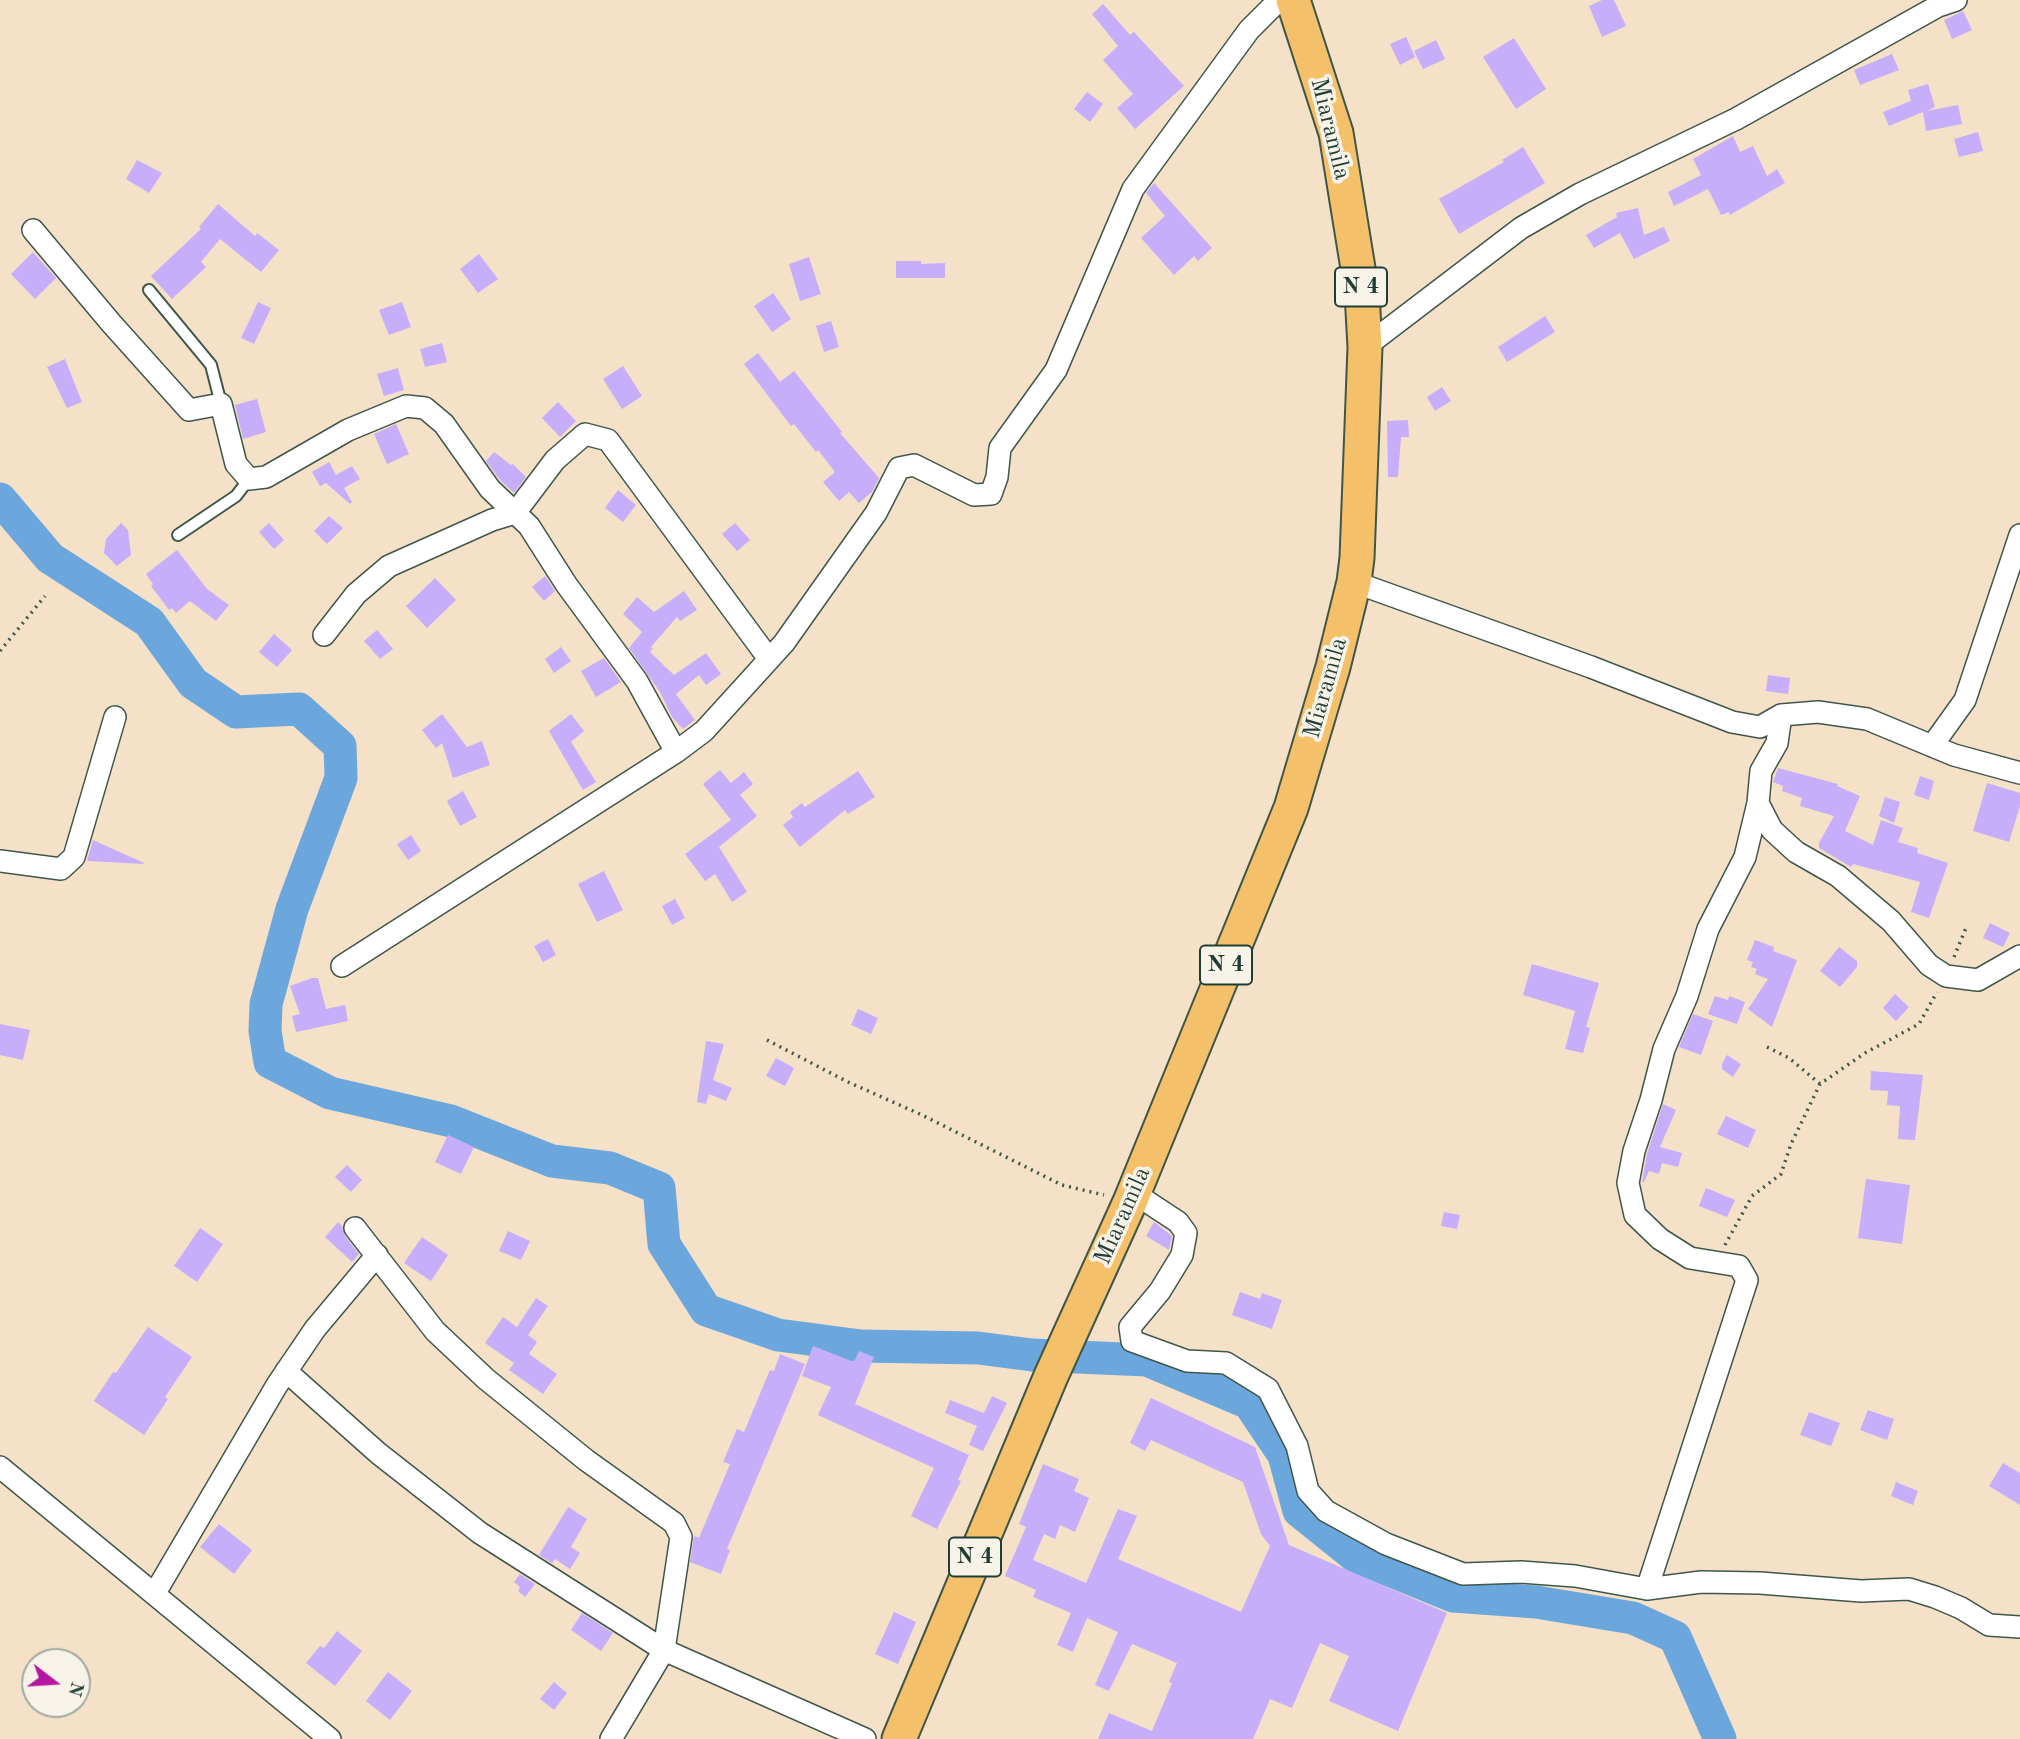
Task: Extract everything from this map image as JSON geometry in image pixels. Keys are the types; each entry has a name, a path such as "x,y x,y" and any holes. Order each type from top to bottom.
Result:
{"main road":[{"name":"Miaramila","path":"899,1739 1051,1376 1132,1198 1292,808 1333,667 1354,582 1358,545 1365,347 1362,293 1336,133 1293,0"}],"street":[{"path":"342,966 676,752 704,731 784,643 876,513 899,468 914,465 974,495 991,494 997,477 1000,448 1056,370 1133,188 1249,30 1279,0"},
{"path":"1365,347 1532,221 1580,194 1736,119 1938,6 1956,0"},
{"path":"33,230 189,410 221,404 236,464 249,479 266,477 348,430 406,406 425,408 444,424 490,489 529,526 566,584 637,681 676,752"},
{"path":"324,635 356,594 388,566 492,520 515,513 555,460 585,434 608,440 769,659"},
{"path":"1932,746 1965,700 2020,535"},
{"path":"1354,582 1591,667 1732,722 1760,727 1781,715 1818,712 1867,719 1954,755 2020,773"},
{"path":"1647,1589 1747,1280 1739,1265 1690,1258 1660,1240 1635,1215 1628,1183 1634,1151 1664,1049 1687,996 1708,929 1745,857 1758,803 1761,771 1777,743 1781,715"},
{"path":"0,861 61,869 74,857 115,717"},
{"path":"1758,803 1772,830 1796,852 1838,876 1891,921 1929,965 1946,976 1978,980 2020,956"},
{"path":"1132,1198 1178,1222 1186,1233 1182,1255 1177,1264 1160,1291 1129,1327 1132,1341 1186,1360 1226,1363 1268,1389 1297,1446 1308,1491 1326,1511 1386,1544 1463,1574 1521,1572 1575,1576 1647,1589 1701,1582 1760,1583 1861,1591 1909,1589 1961,1608 1989,1625 2020,1627"},
{"path":"355,1228 435,1331 486,1379 586,1460 674,1523 681,1537 664,1650 611,1739"},
{"path":"155,1593 286,1371 315,1329 377,1255"},
{"path":"286,1371 377,1453 480,1533 664,1650 865,1739"},
{"path":"0,1467 330,1739"}],"lane":[{"path":"149,290 211,365 221,404"},
{"path":"178,535 236,496 249,479"}],"path":[{"path":"0,651 45,596"},
{"path":"1716,1262 1752,1196 1781,1174 1791,1144 1820,1084 1865,1053 1919,1024 1946,976 1966,928"},
{"path":"767,1040 1062,1185 1132,1198"},
{"path":"1767,1047 1789,1058 1820,1084"}],"building":[{"path":"1602,0 1614,0 1626,26 1602,37 1589,6"},
{"path":"1103,4 1130,35 1134,32 1184,86 1135,129 1117,108 1133,94 1103,60 1118,46 1092,14"},
{"path":"1963,11 1972,30 1952,39 1944,20"},
{"path":"1406,37 1415,57 1400,65 1390,44"},
{"path":"1514,38 1546,89 1516,109 1483,57"},
{"path":"1436,40 1445,59 1423,69 1414,51"},
{"path":"1892,54 1899,70 1860,85 1854,70"},
{"path":"1928,84 1935,107 1927,111 1958,105 1962,124 1926,131 1923,112 1889,126 1883,112 1911,101 1908,90"},
{"path":"1087,92 1103,104 1090,122 1074,109"},
{"path":"1978,132 1983,151 1959,157 1954,139"},
{"path":"1733,136 1740,152 1753,146 1767,176 1777,169 1785,183 1730,215 1729,212 1721,215 1708,189 1674,206 1668,192 1701,175 1693,159"},
{"path":"1523,147 1545,183 1459,234 1439,199 1504,162 1502,160"},
{"path":"137,160 162,173 149,193 126,179"},
{"path":"1154,183 1212,248 1198,261 1194,256 1174,275 1141,238 1165,216 1146,193"},
{"path":"218,204 255,236 257,233 279,250 261,272 220,239 201,262 206,267 172,299 151,276 201,229 199,227"},
{"path":"1638,208 1644,235 1664,227 1670,241 1634,259 1620,233 1594,248 1586,235 1617,217 1616,213"},
{"path":"33,252 56,278 35,299 11,274"},
{"path":"479,254 498,279 478,293 460,269"},
{"path":"809,257 821,294 800,301 789,264"},
{"path":"896,261 945,263 945,278 896,278"},
{"path":"773,293 791,319 772,332 754,306"},
{"path":"258,302 271,308 254,344 241,338"},
{"path":"402,302 411,327 389,335 379,310"},
{"path":"1545,316 1555,332 1507,362 1498,347"},
{"path":"831,321 839,347 824,352 816,326"},
{"path":"442,343 447,362 425,367 420,349"},
{"path":"758,353 780,382 794,371 842,432 840,433 879,478 872,492 859,503 849,492 839,501 823,482 835,472 794,424 791,426 744,364"},
{"path":"65,359 82,402 67,408 47,367"},
{"path":"623,366 642,396 622,409 603,379"},
{"path":"398,368 404,390 384,396 377,374"},
{"path":"1442,387 1451,401 1435,411 1427,397"},
{"path":"257,399 266,432 243,439 235,405"},
{"path":"558,402 576,421 560,437 542,418"},
{"path":"1408,420 1409,437 1401,437 1398,477 1388,477 1387,421"},
{"path":"396,424 409,454 387,464 374,434"},
{"path":"494,452 513,464 526,477 514,493 486,461"},
{"path":"329,462 336,475 352,466 360,479 344,488 352,502 350,504 326,483 320,486 312,472"},
{"path":"618,490 636,505 623,522 605,508"},
{"path":"329,516 343,528 327,544 314,531"},
{"path":"121,523 128,530 131,555 117,566 104,553 106,539"},
{"path":"269,523 284,540 274,549 259,532"},
{"path":"735,523 750,540 737,551 722,534"},
{"path":"177,550 207,589 229,605 216,621 190,601 176,613 172,608 169,610 151,586 153,584 146,574"},
{"path":"545,576 555,591 544,601 532,587"},
{"path":"435,578 456,600 427,628 406,606"},
{"path":"684,591 697,610 680,621 677,617 651,647 653,648 650,652 674,675 706,653 721,674 706,685 699,675 676,694 695,720 683,729 672,717 660,692 629,648 642,632 623,614 637,597 654,612"},
{"path":"377,630 393,649 380,659 364,641"},
{"path":"274,634 292,650 277,667 259,652"},
{"path":"561,647 571,661 554,673 545,659"},
{"path":"604,658 621,682 596,697 581,671"},
{"path":"1768,675 1790,678 1788,694 1766,691"},
{"path":"442,714 467,747 482,741 490,765 453,778 442,743 436,748 422,730"},
{"path":"571,714 584,731 571,742 596,782 583,790 549,731"},
{"path":"1778,768 1838,784 1837,786 1860,796 1845,831 1873,845 1881,820 1903,828 1898,842 1918,848 1917,853 1948,863 1929,918 1911,912 1920,882 1853,864 1851,867 1819,848 1819,843 1834,816 1800,806 1802,798 1782,791 1783,786 1773,782"},
{"path":"720,770 731,783 744,772 753,784 740,795 757,816 719,847 747,892 732,902 715,874 705,881 685,854 731,820 703,784"},
{"path":"858,771 875,797 848,814 845,810 800,847 783,825 793,817 790,812 802,803 805,807"},
{"path":"1920,776 1934,781 1929,800 1914,795"},
{"path":"1987,783 2020,793 2020,806 2009,842 1973,831"},
{"path":"463,791 477,817 460,826 447,801"},
{"path":"1885,797 1900,802 1894,823 1879,816"},
{"path":"411,835 421,851 408,860 397,844"},
{"path":"93,840 144,863 87,861"},
{"path":"604,871 623,910 597,922 578,884"},
{"path":"675,899 685,918 672,925 662,906"},
{"path":"1990,923 2010,933 2003,947 1983,938"},
{"path":"548,939 556,955 543,962 534,946"},
{"path":"1755,940 1774,947 1773,951 1797,960 1772,1027 1748,1009 1768,979 1755,974 1757,969 1751,967 1753,962 1747,960"},
{"path":"1839,947 1857,961 1857,967 1840,987 1820,971"},
{"path":"1532,964 1599,983 1586,1027 1590,1028 1583,1053 1565,1049 1575,1011 1523,995"},
{"path":"318,978 326,1009 345,1005 348,1021 296,1032 292,1016 300,1014 290,986"},
{"path":"1895,994 1909,1007 1896,1021 1883,1008"},
{"path":"1715,996 1728,1000 1729,996 1745,1002 1737,1024 1708,1014"},
{"path":"858,1009 878,1018 871,1034 851,1025"},
{"path":"1693,1014 1713,1021 1701,1055 1679,1047"},
{"path":"0,1024 30,1030 23,1060 0,1055"},
{"path":"706,1041 724,1044 713,1080 732,1088 726,1101 709,1094 706,1104 697,1102"},
{"path":"1727,1055 1741,1064 1733,1077 1722,1069"},
{"path":"776,1058 794,1068 785,1086 766,1076"},
{"path":"1871,1071 1923,1075 1915,1140 1898,1139 1900,1106 1887,1105 1888,1091 1870,1090"},
{"path":"1663,1104 1676,1110 1660,1147 1682,1153 1678,1167 1662,1163 1659,1174 1649,1171 1642,1182 1647,1154"},
{"path":"1726,1116 1756,1130 1748,1148 1717,1134"},
{"path":"448,1135 474,1147 461,1174 435,1162"},
{"path":"347,1165 362,1180 351,1192 335,1177"},
{"path":"1866,1179 1910,1185 1902,1244 1858,1238"},
{"path":"1706,1188 1735,1200 1727,1217 1699,1206"},
{"path":"1444,1212 1460,1215 1457,1229 1441,1226"},
{"path":"338,1222 359,1254 352,1262 325,1237"},
{"path":"1154,1222 1172,1236 1169,1250 1146,1236"},
{"path":"200,1228 223,1244 197,1282 174,1266"},
{"path":"508,1231 530,1241 521,1260 499,1251"},
{"path":"422,1237 448,1255 431,1281 404,1263"},
{"path":"1240,1292 1260,1299 1262,1293 1282,1300 1272,1329 1232,1315"},
{"path":"536,1298 548,1306 528,1335 537,1342 529,1354 557,1374 543,1394 509,1370 514,1363 485,1343 503,1317 517,1327"},
{"path":"148,1327 192,1357 144,1435 94,1401"},
{"path":"813,1346 854,1362 859,1351 874,1357 855,1404 969,1455 958,1480 961,1481 937,1529 911,1516 934,1468 818,1415 831,1387 802,1376"},
{"path":"780,1354 805,1364 727,1549 730,1550 721,1574 690,1562 694,1536 699,1538 730,1464 723,1462 737,1429 744,1432 770,1370 774,1371"},
{"path":"992,1396 1007,1403 983,1451 969,1445 977,1426 945,1413 950,1400 984,1413"},
{"path":"1151,1398 1255,1447 1289,1545 1447,1613 1398,1731 1329,1701 1349,1656 1320,1643 1292,1708 1270,1699 1253,1739 1098,1739 1109,1713 1152,1731 1172,1683 1169,1682 1177,1663 1132,1644 1109,1691 1095,1685 1118,1632 1087,1618 1073,1652 1057,1645 1071,1613 1033,1597 1036,1590 1005,1576 1026,1527 1019,1524 1043,1464 1079,1479 1074,1491 1089,1498 1075,1532 1060,1525 1055,1539 1044,1534 1033,1560 1086,1583 1118,1509 1137,1516 1118,1559 1241,1612 1270,1546 1261,1534 1243,1482 1151,1440 1145,1451 1130,1443"},
{"path":"1868,1410 1894,1419 1887,1440 1860,1430"},
{"path":"1809,1412 1840,1423 1831,1446 1800,1435"},
{"path":"2003,1463 2020,1473 2020,1505 1989,1486"},
{"path":"1896,1482 1918,1491 1913,1505 1891,1496"},
{"path":"568,1507 587,1519 571,1547 580,1553 570,1569 555,1559 552,1563 539,1555"},
{"path":"219,1524 252,1550 234,1574 200,1547"},
{"path":"520,1574 535,1584 525,1597 514,1582"},
{"path":"894,1612 916,1622 898,1664 875,1654"},
{"path":"582,1613 613,1633 601,1651 571,1630"},
{"path":"337,1631 362,1651 335,1686 306,1663 320,1646 324,1648"},
{"path":"388,1672 412,1691 390,1720 366,1701"},
{"path":"554,1682 567,1693 554,1710 540,1699"}],"waterway":[{"path":"0,499 50,558 149,622 193,683 236,712 299,709 340,746 341,778 292,909 266,1004 265,1031 270,1062 330,1093 451,1121 552,1161 610,1168 659,1188 664,1244 706,1310 778,1335 861,1346 978,1348 1032,1355 1147,1360 1249,1403 1284,1455 1299,1511 1355,1556 1453,1596 1536,1602 1633,1618 1675,1637 1720,1739"}]}
